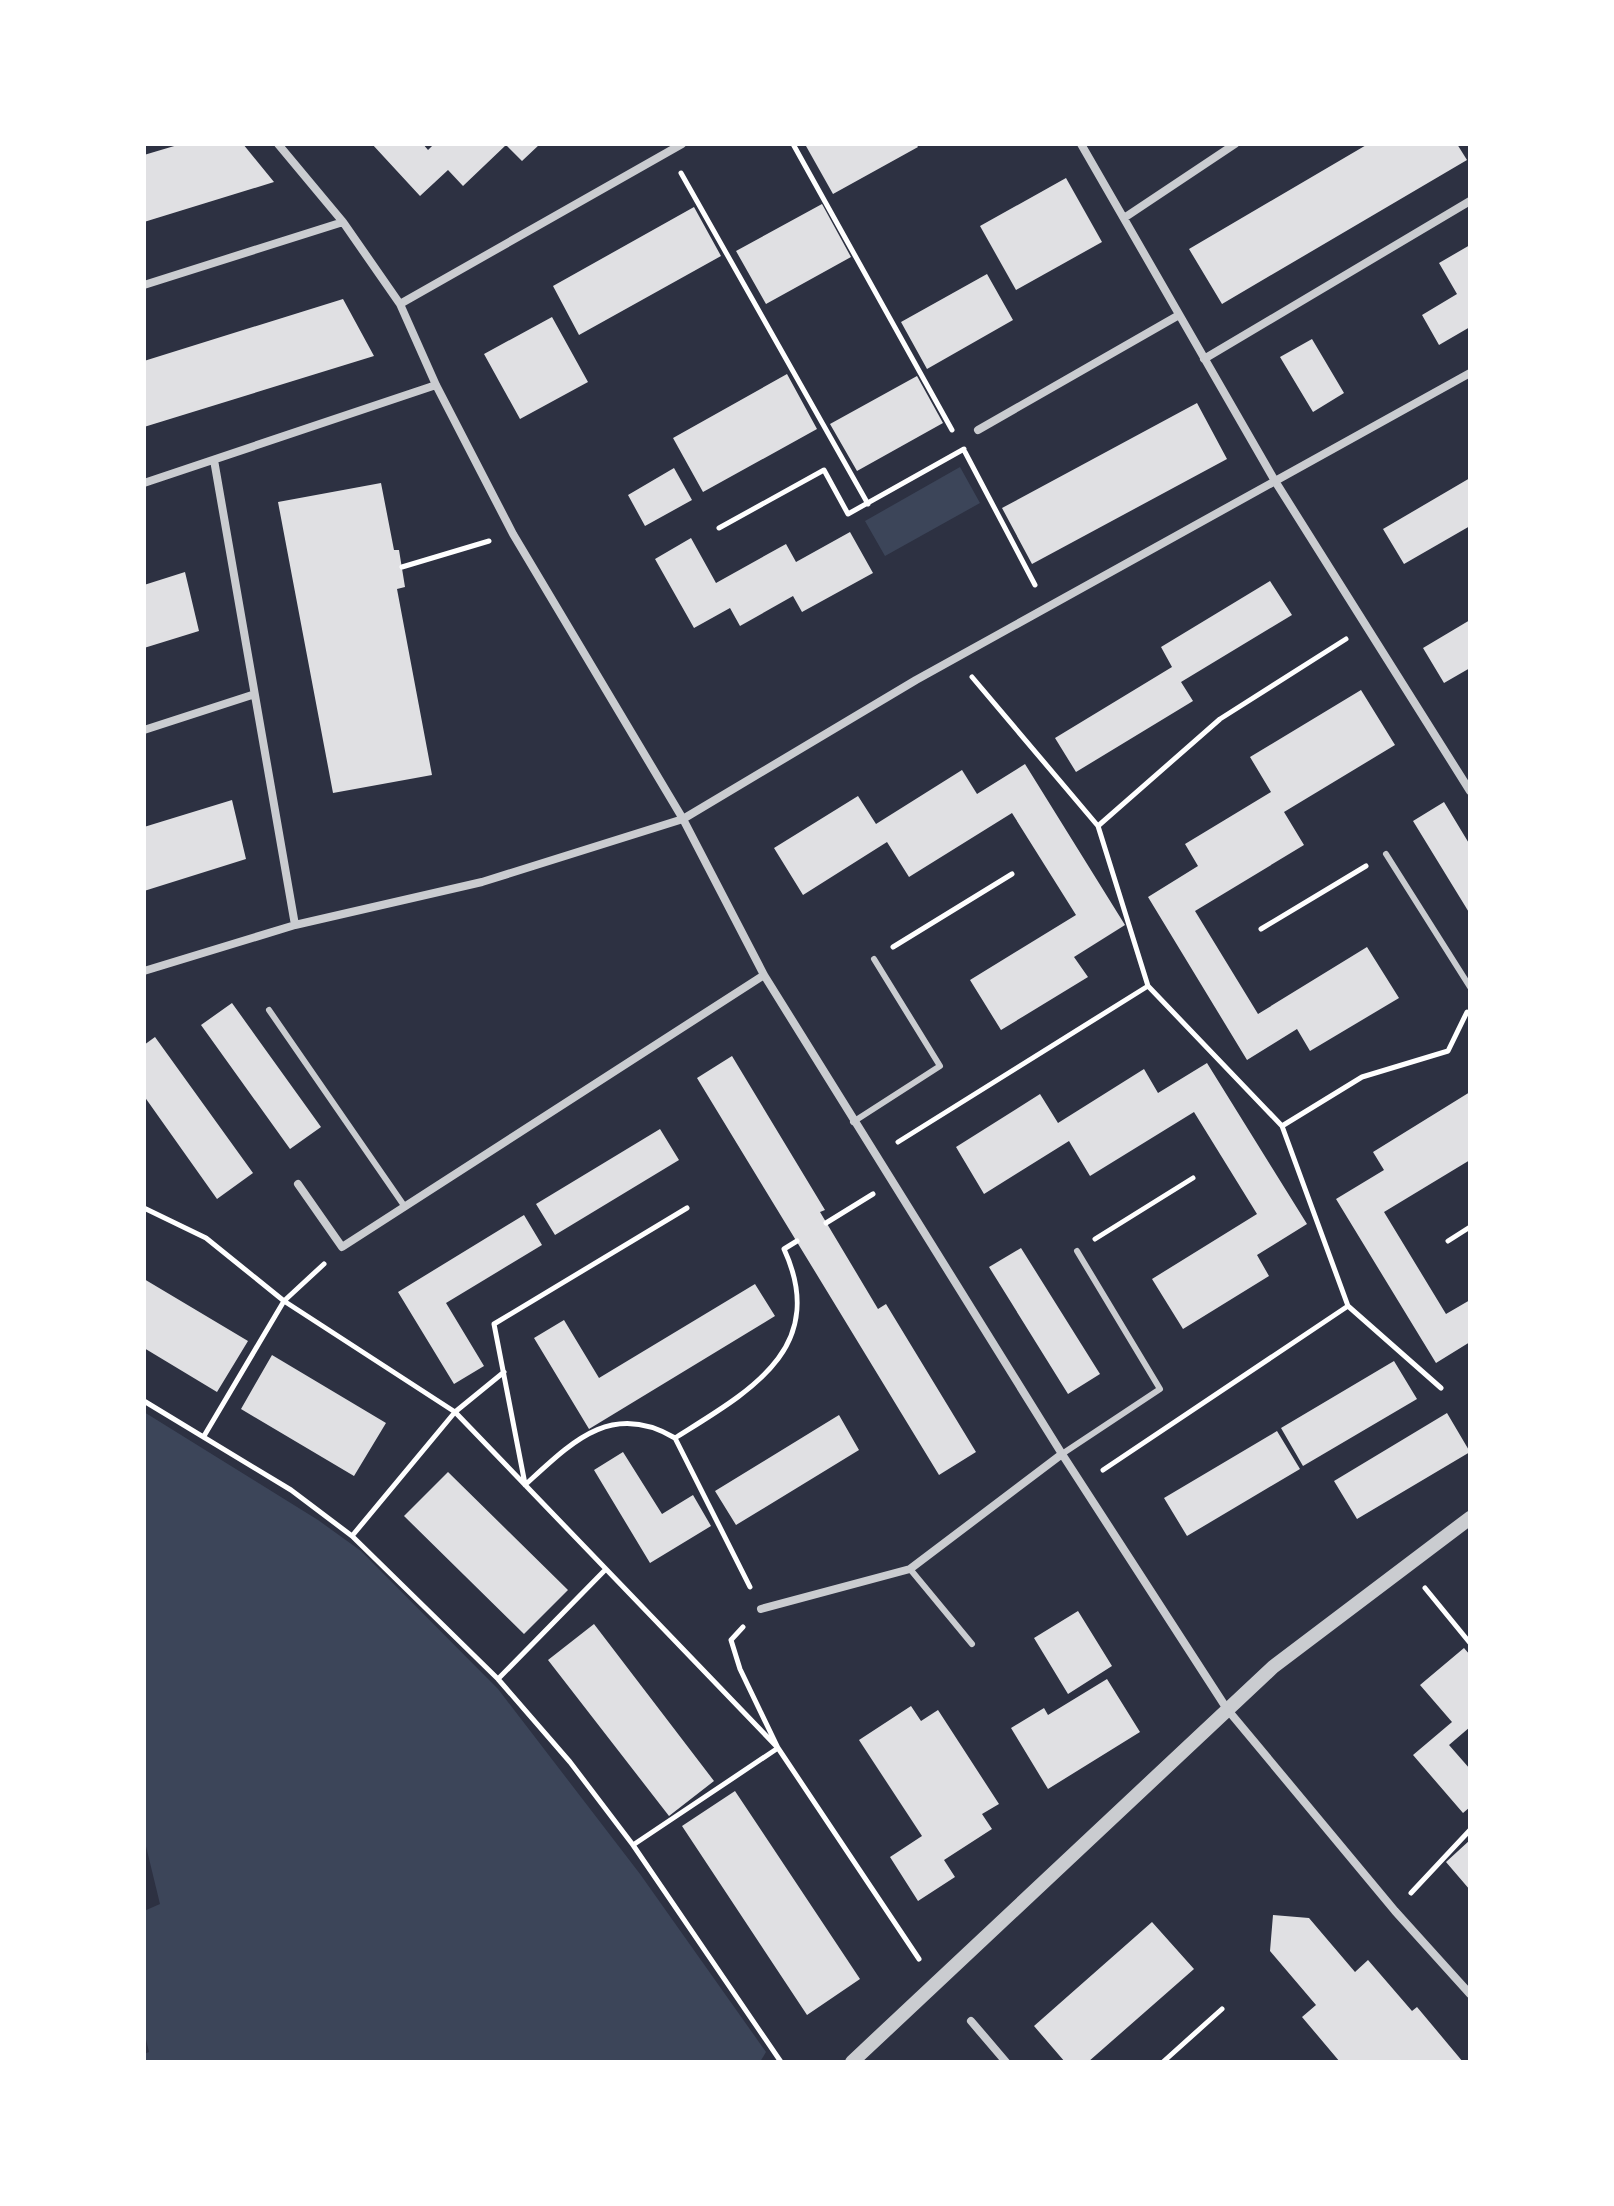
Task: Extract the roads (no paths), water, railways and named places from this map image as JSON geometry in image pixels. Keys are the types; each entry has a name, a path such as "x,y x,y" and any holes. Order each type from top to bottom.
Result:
{"street":[{"path":"278,144 343,222 400,304 436,385 513,534 683,819 764,975 890,1183 1062,1454 1227,1709 1395,1911 1470,1994"},
{"path":"400,304 682,144"},
{"path":"1081,144 1275,481 1470,791"},
{"path":"1124,218 1235,144"},
{"path":"1204,359 1470,201"},
{"path":"144,285 343,222"},
{"path":"978,430 1179,315"},
{"path":"144,971 295,925 482,882 683,819 956,658 1470,373"},
{"path":"144,483 436,385"},
{"path":"214,460 252,695 295,925"},
{"path":"144,730 252,695"},
{"path":"298,1184 342,1247 764,975"},
{"path":"761,1609 910,1569 1062,1454"},
{"path":"852,2062 1273,1667 1470,1518"},
{"path":"971,2021 1006,2062"}],"lane":[{"path":"1386,854 1470,987"},
{"path":"853,1122 940,1066 874,959"},
{"path":"269,1010 405,1207"},
{"path":"1062,1454 1160,1389 1077,1251"},
{"path":"910,1569 972,1644"}]}
